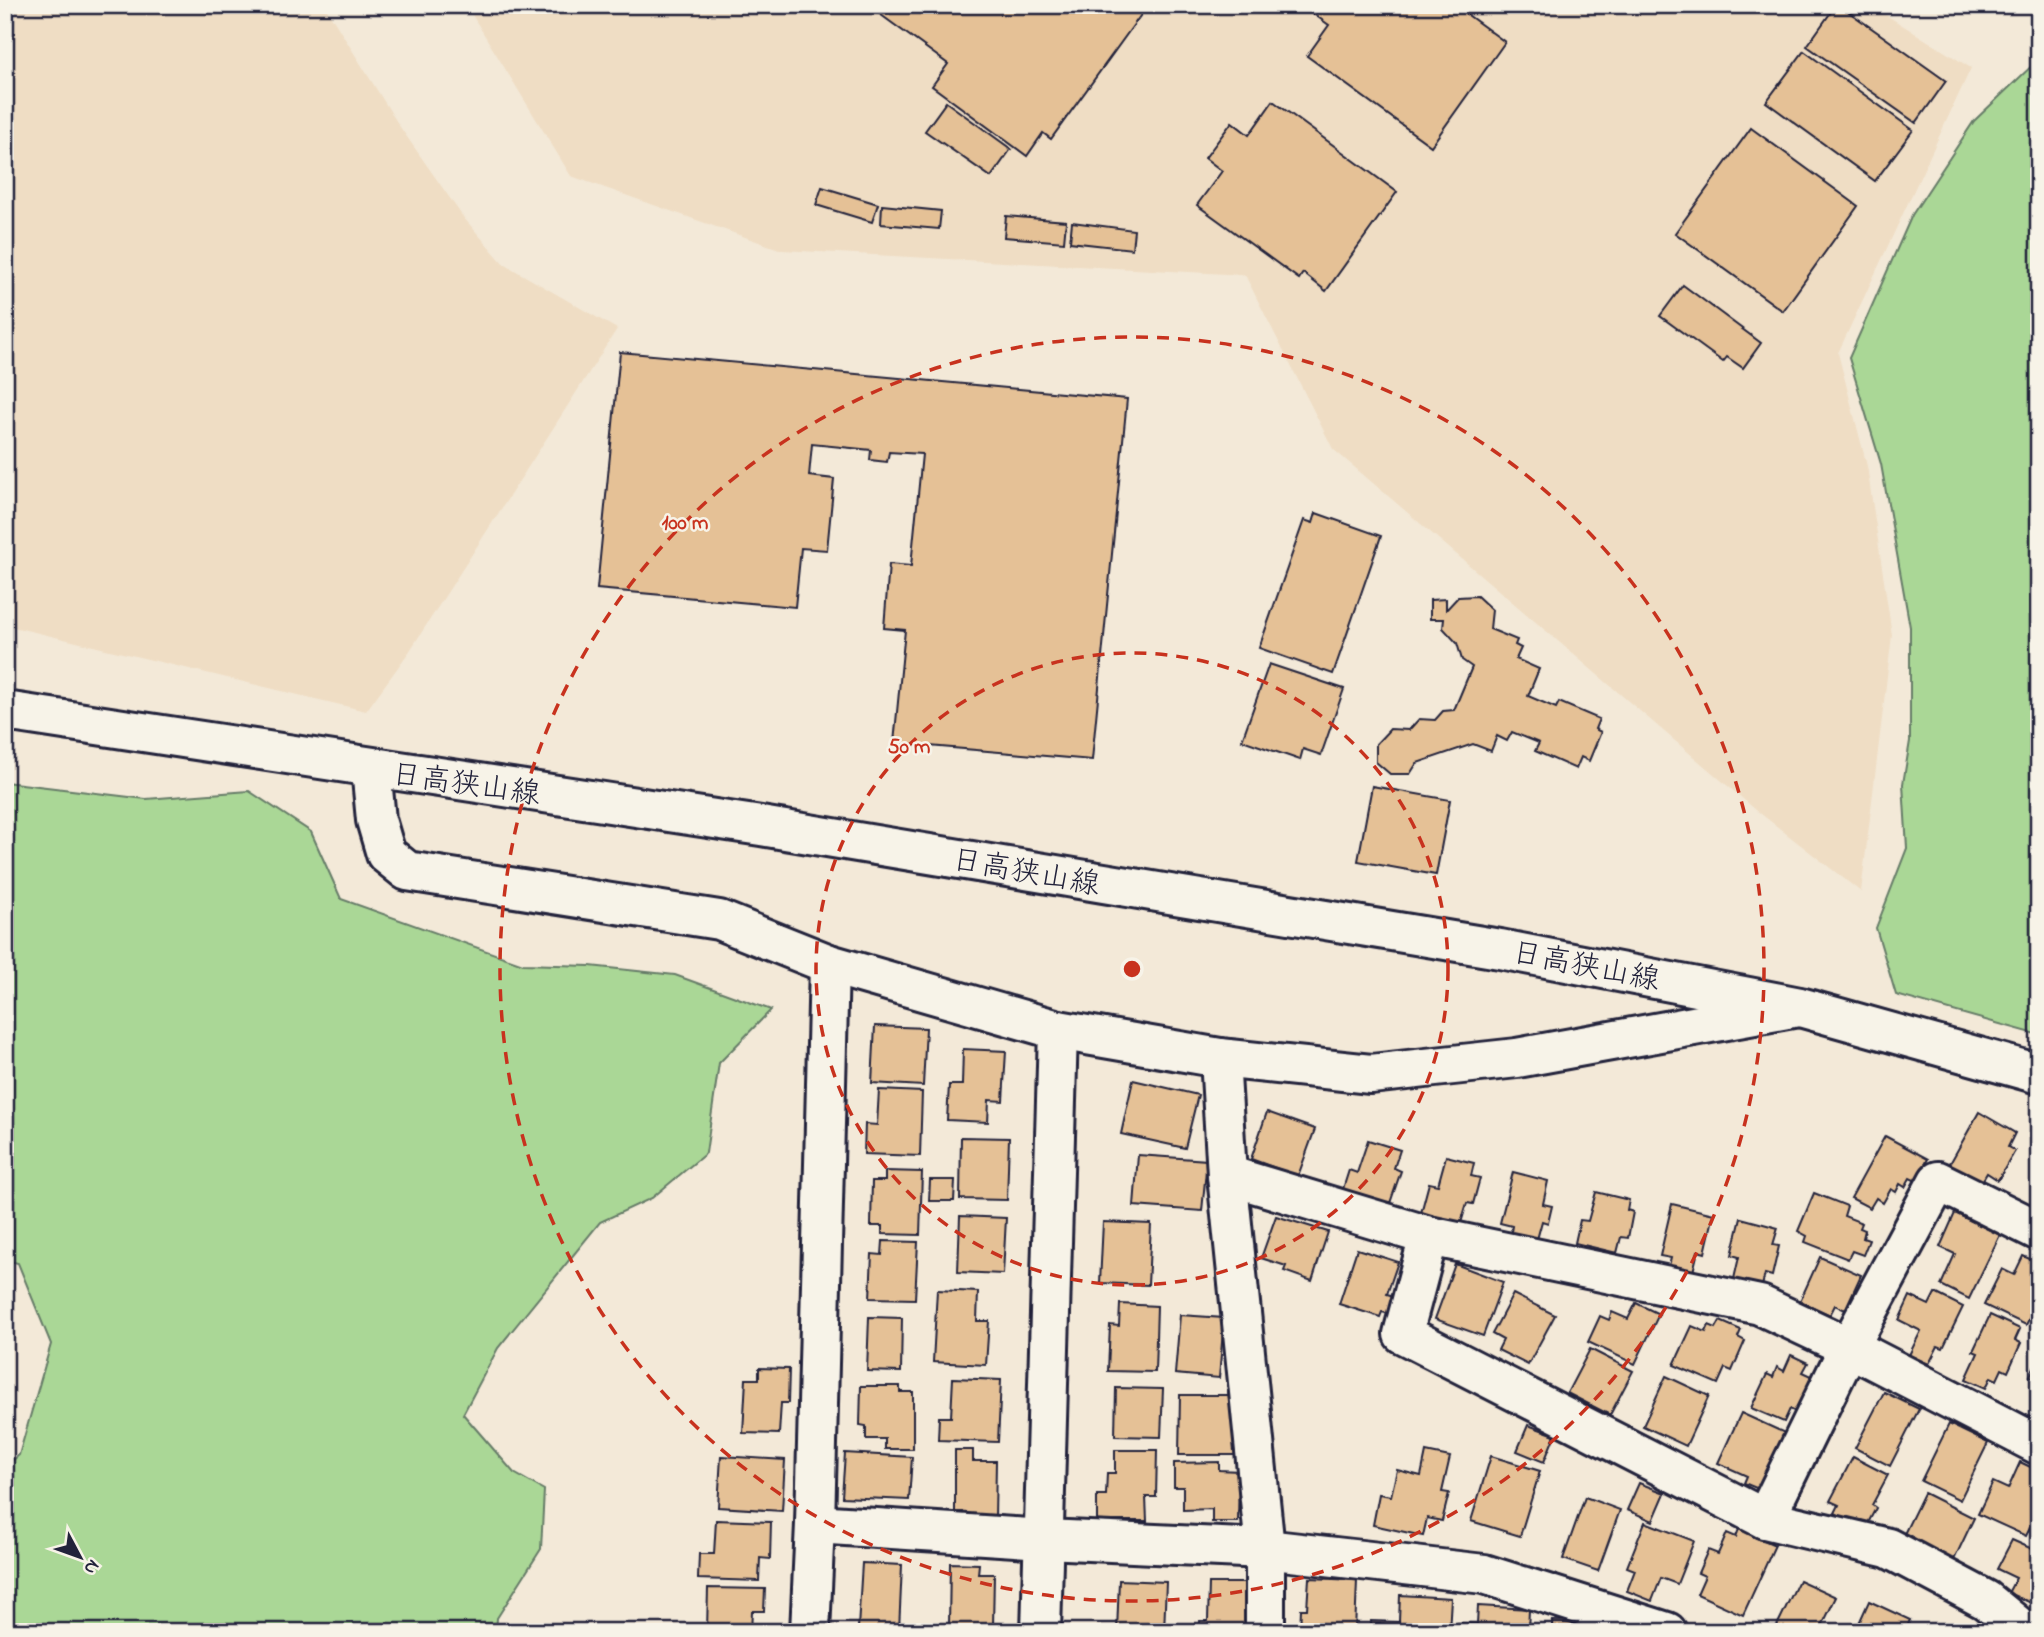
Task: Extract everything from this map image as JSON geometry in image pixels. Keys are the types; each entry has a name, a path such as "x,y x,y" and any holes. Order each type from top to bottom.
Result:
{"street":[{"name":"日高狭山線","path":"5,711 761,826 1500,948 1800,1007 2039,1074"},
{"path":"371,768 376,820 386,854 407,871 719,920 829,964 1058,1030 1220,1058 1371,1074 1517,1058 1800,1007"},
{"path":"810,1632 829,964"},
{"path":"1041,1632 1058,1030"},
{"path":"1220,1058 1227,1175 1265,1549 1265,1632"},
{"path":"1227,1175 1429,1236 1760,1305 1849,1347 2039,1445"},
{"path":"1765,1519 1849,1347 1938,1181 2039,1231"},
{"path":"1429,1236 1403,1334 1765,1519 1888,1548 1986,1600 2025,1632"},
{"path":"815,1524 1045,1539 1265,1549 1484,1574 1667,1632"}],"shaded area":[{"path":"5,5 324,5 400,127 463,217 504,264 617,329 409,652 366,711 5,625"},
{"path":"466,5 1870,5 1971,68 1838,353 1867,466 1892,635 1861,892 1756,810 1333,449 1245,275 782,250 571,176"}],"green space":[{"path":"2039,59 2039,1035 1896,995 1876,928 1907,848 1903,784 1910,741 1910,627 1881,464 1849,358 1912,215 1974,121"},
{"path":"5,782 146,799 249,791 311,832 341,899 523,964 590,966 675,975 771,1010 719,1063 706,1153 652,1198 600,1222 498,1348 463,1414 514,1473 544,1490 541,1549 497,1618 496,1632 5,1632 5,1467 19,1455 51,1344 18,1263 5,1260"}],"building":[{"path":"881,5 1148,5 1051,139 1043,133 1027,156 932,86 948,64 877,12"},
{"path":"1317,5 1454,5 1505,42 1431,146 1307,56 1329,25 1312,13"},
{"path":"1836,5 1946,81 1916,123 1807,46"},
{"path":"1804,51 1913,130 1875,181 1766,102"},
{"path":"1273,101 1397,192 1326,291 1303,273 1299,279 1197,205 1222,171 1205,158 1232,122 1249,135"},
{"path":"946,102 1011,149 991,177 925,131"},
{"path":"1751,128 1858,206 1783,311 1675,233"},
{"path":"822,187 878,204 872,222 816,205"},
{"path":"882,205 941,211 939,229 881,224"},
{"path":"1006,216 1066,221 1064,242 1004,237"},
{"path":"1072,222 1134,230 1132,249 1070,242"},
{"path":"1683,285 1761,343 1743,368 1727,357 1723,362 1660,316"},
{"path":"620,352 1127,399 1092,760 894,743 905,630 884,628 889,564 911,566 922,454 889,452 887,462 870,460 871,450 812,444 809,476 834,479 827,550 801,548 795,607 597,589"},
{"path":"1316,513 1381,536 1333,674 1259,648 1304,520 1313,523"},
{"path":"1477,596 1492,610 1490,629 1517,640 1515,645 1521,648 1516,659 1539,669 1528,696 1556,708 1559,702 1599,719 1595,729 1601,732 1589,761 1581,757 1576,769 1535,751 1539,743 1512,732 1507,741 1497,736 1491,751 1473,744 1417,763 1410,774 1390,774 1376,762 1376,744 1390,729 1409,730 1419,719 1435,720 1443,711 1454,710 1472,667 1462,660 1457,643 1443,628 1444,619 1430,619 1430,600 1446,599 1446,610 1458,597"},
{"path":"1269,664 1344,689 1321,755 1303,749 1300,760 1242,740"},
{"path":"1372,786 1450,800 1436,875 1358,861"},
{"path":"875,1026 926,1028 923,1086 872,1083"},
{"path":"963,1049 1006,1051 1003,1101 989,1100 988,1122 947,1120 949,1085 962,1085"},
{"path":"1133,1080 1198,1095 1185,1148 1121,1134"},
{"path":"879,1090 922,1092 920,1156 864,1154 865,1124 877,1125"},
{"path":"1267,1112 1315,1129 1298,1176 1251,1159"},
{"path":"1979,1112 2015,1133 2008,1147 2015,1151 1998,1180 1987,1173 1980,1185 1948,1167"},
{"path":"1885,1136 1928,1159 1916,1181 1910,1178 1905,1187 1900,1184 1896,1192 1891,1189 1883,1203 1876,1198 1870,1208 1851,1198"},
{"path":"961,1137 1009,1138 1007,1200 960,1199"},
{"path":"1368,1140 1400,1150 1394,1168 1401,1171 1389,1206 1342,1192 1349,1170 1357,1173"},
{"path":"1138,1155 1207,1160 1202,1211 1134,1206"},
{"path":"1446,1156 1474,1163 1471,1176 1480,1178 1473,1204 1467,1203 1461,1223 1421,1213 1429,1183 1438,1185"},
{"path":"885,1171 922,1172 920,1235 882,1234 882,1226 871,1226 872,1181 885,1181"},
{"path":"1513,1172 1548,1181 1543,1204 1552,1206 1548,1223 1542,1221 1536,1243 1510,1237 1512,1226 1500,1223"},
{"path":"930,1180 955,1180 954,1201 929,1201"},
{"path":"1596,1192 1629,1200 1627,1210 1633,1212 1628,1238 1621,1237 1617,1253 1575,1243 1580,1220 1588,1221"},
{"path":"1814,1193 1847,1206 1844,1216 1862,1223 1860,1228 1865,1230 1863,1238 1869,1240 1863,1255 1852,1251 1848,1259 1805,1242 1807,1236 1798,1231"},
{"path":"1672,1204 1714,1214 1705,1253 1698,1251 1692,1276 1668,1270 1671,1258 1660,1256"},
{"path":"1955,1213 2000,1235 1969,1299 1941,1285 1955,1254 1940,1247"},
{"path":"960,1216 1006,1218 1003,1274 958,1272"},
{"path":"1276,1216 1328,1232 1312,1281 1284,1271 1286,1266 1261,1258"},
{"path":"1741,1218 1778,1228 1773,1245 1779,1246 1772,1276 1765,1274 1762,1286 1734,1279 1739,1257 1732,1255"},
{"path":"1103,1222 1151,1224 1148,1285 1100,1283"},
{"path":"883,1241 918,1242 915,1299 870,1298 872,1254 882,1255"},
{"path":"1357,1249 1398,1262 1387,1294 1394,1296 1389,1314 1382,1312 1380,1317 1339,1304"},
{"path":"2023,1256 2039,1263 2039,1299 2026,1325 1984,1305 2002,1269 2014,1275"},
{"path":"1820,1257 1861,1275 1845,1310 1835,1305 1830,1315 1800,1301"},
{"path":"1455,1264 1503,1282 1483,1336 1435,1319"},
{"path":"937,1290 978,1292 977,1321 989,1321 986,1365 933,1362"},
{"path":"1935,1293 1963,1307 1943,1348 1938,1346 1929,1364 1909,1355 1921,1331 1899,1320 1910,1296 1929,1305"},
{"path":"1513,1294 1555,1315 1528,1365 1498,1350 1503,1340 1492,1334"},
{"path":"1636,1303 1659,1314 1635,1364 1588,1342 1600,1316 1609,1320 1612,1312 1628,1319"},
{"path":"1120,1304 1157,1306 1155,1372 1108,1371 1110,1325 1119,1326"},
{"path":"1180,1315 1224,1318 1219,1378 1175,1374"},
{"path":"1990,1315 2020,1329 2015,1340 2021,1343 2008,1372 2002,1369 1997,1380 1991,1377 1986,1388 1966,1379 1978,1353 1973,1351"},
{"path":"869,1317 902,1318 901,1372 867,1371"},
{"path":"1720,1321 1741,1330 1738,1337 1745,1341 1732,1371 1725,1368 1718,1384 1674,1365 1692,1326 1706,1332 1709,1325 1716,1328"},
{"path":"1590,1349 1633,1371 1610,1415 1567,1393"},
{"path":"1791,1355 1808,1363 1803,1372 1814,1377 1797,1413 1790,1409 1784,1422 1751,1408 1767,1374 1773,1377 1777,1367 1784,1371"},
{"path":"2039,1356 2039,1380 2030,1376"},
{"path":"759,1368 789,1369 788,1403 781,1403 779,1434 743,1433 746,1379 759,1379"},
{"path":"1666,1376 1709,1396 1686,1446 1643,1426"},
{"path":"953,1378 1001,1380 998,1442 938,1440 939,1417 951,1417"},
{"path":"861,1386 900,1386 900,1392 913,1392 913,1449 885,1449 885,1439 866,1439 866,1426 860,1425"},
{"path":"1116,1388 1163,1389 1161,1437 1115,1436"},
{"path":"1884,1392 1919,1409 1890,1466 1855,1448"},
{"path":"1180,1395 1234,1395 1233,1429 1241,1429 1241,1455 1179,1455"},
{"path":"1741,1413 1787,1434 1761,1490 1744,1483 1747,1476 1718,1463"},
{"path":"1949,1424 1988,1443 1960,1500 1921,1481"},
{"path":"1528,1425 1555,1435 1544,1462 1517,1451"},
{"path":"955,1450 973,1450 973,1461 996,1461 995,1519 963,1518 963,1512 955,1512"},
{"path":"1115,1450 1157,1450 1156,1497 1146,1497 1147,1521 1097,1521 1097,1495 1106,1495 1107,1473 1115,1473"},
{"path":"1426,1452 1450,1457 1442,1492 1449,1493 1442,1521 1427,1518 1423,1536 1373,1525 1379,1494 1391,1496 1397,1470 1421,1476"},
{"path":"845,1453 912,1457 909,1500 842,1497"},
{"path":"721,1456 785,1460 782,1511 718,1507"},
{"path":"1491,1456 1540,1471 1520,1536 1471,1521"},
{"path":"1853,1457 1888,1475 1872,1505 1876,1508 1868,1523 1860,1520 1857,1525 1835,1513 1839,1505 1830,1501"},
{"path":"1219,1462 1219,1470 1239,1471 1238,1522 1212,1522 1212,1509 1183,1510 1183,1487 1174,1487 1174,1463"},
{"path":"2020,1462 2039,1471 2039,1510 2026,1536 1978,1514 1993,1482 2008,1489"},
{"path":"1639,1483 1665,1493 1653,1521 1627,1510"},
{"path":"1924,1493 1974,1518 1954,1560 1903,1536"},
{"path":"1585,1497 1620,1510 1598,1571 1563,1559"},
{"path":"716,1520 771,1522 770,1559 760,1558 759,1581 698,1579 699,1554 714,1554"},
{"path":"1645,1522 1694,1541 1677,1584 1661,1578 1652,1601 1627,1591 1635,1570 1627,1567"},
{"path":"1739,1529 1775,1545 1743,1615 1697,1594 1705,1576 1698,1573 1708,1550 1718,1554 1727,1533 1736,1537"},
{"path":"2012,1540 2039,1552 2039,1600 2036,1605 2008,1593 2016,1578 1997,1569"},
{"path":"862,1563 902,1565 899,1630 858,1628"},
{"path":"950,1563 979,1564 978,1574 994,1574 993,1627 949,1627"},
{"path":"1309,1578 1357,1580 1355,1632 1300,1632 1301,1609 1307,1609"},
{"path":"1119,1580 1166,1582 1164,1632 1117,1632"},
{"path":"1799,1580 1836,1597 1819,1632 1774,1632"},
{"path":"1209,1583 1251,1583 1251,1632 1200,1632 1200,1621 1208,1621"},
{"path":"708,1588 765,1589 764,1611 752,1611 751,1632 707,1631"},
{"path":"1400,1595 1451,1598 1449,1632 1371,1632 1371,1621 1399,1622"},
{"path":"1869,1601 1910,1620 1905,1632 1855,1632"},
{"path":"1478,1606 1529,1609 1528,1632 1457,1632 1458,1623 1477,1624"},
{"path":"1552,1621 1577,1622 1577,1627 1593,1627 1593,1632 1552,1632"}]}
